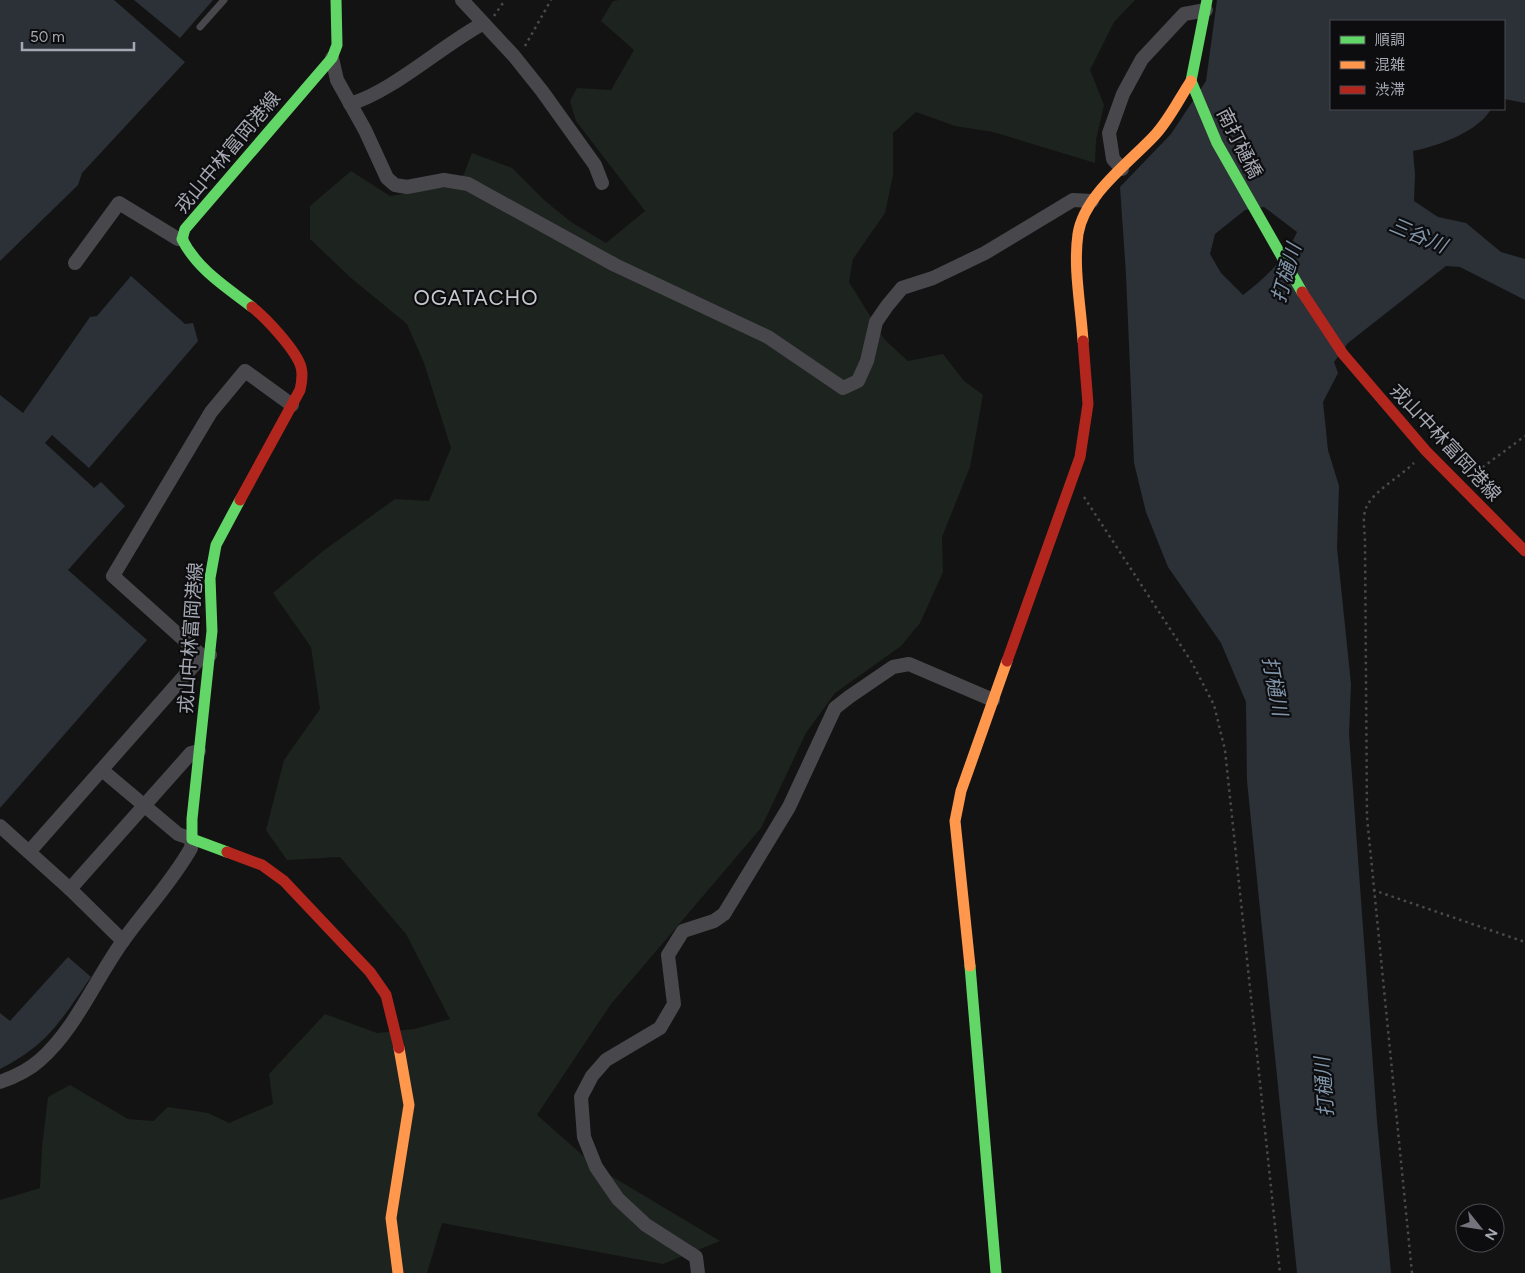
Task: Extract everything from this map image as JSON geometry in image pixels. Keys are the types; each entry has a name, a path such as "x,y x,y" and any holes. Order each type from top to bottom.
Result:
{"main road":[{"name":"戎山中林富岡港線","path":"192,839 206,656 212,631 210,578 216,545 300,390 304,376 302,364 266,319 198,262 185,248 182,239 185,229 332,58 337,45 336,0"},
{"path":"996,1273 972,989 955,821 961,791 1074,481 1080,457 1088,404 1077,258 1078,232 1092,201 1103,186 1156,134 1193,84 1206,5"},
{"name":"南打樋橋","path":"1193,84 1217,142 1280,252"},
{"name":"戎山中林富岡港線","path":"1280,252 1313,312 1343,354 1426,451 1525,551"},
{"path":"192,839 262,865 284,881 370,972 386,995 396,1029 409,1105 391,1218 398,1273"}],"street":[{"path":"462,0 482,24 514,56 595,165 602,183"},
{"path":"1122,169 1113,159 1109,133 1123,94 1142,59 1184,14 1206,5"},
{"path":"350,104 369,98 482,24"},
{"path":"332,58 337,80 365,130 387,178 395,185 406,187 444,180 468,184 615,265 768,337 843,388 858,381 866,361 876,322 902,288 933,278 985,253 1073,200 1092,201"},
{"path":"75,263 119,203 178,239 182,239"},
{"path":"29,852 206,656 113,576 211,412 245,371 292,405"},
{"path":"698,1273 696,1257 646,1225 618,1199 596,1167 584,1137 581,1097 592,1076 606,1060 660,1028 674,1004 668,955 683,931 714,921 724,914 789,807 835,708 893,666 909,664 993,700"},
{"path":"70,889 191,753 200,751"},
{"path":"0,1082 16,1076 40,1060 61,1036 123,941 183,862 191,848 192,839 178,834 102,770"},
{"path":"0,826 70,889 123,941"}],"lane":[{"path":"200,27 224,0"}],"path":[{"path":"514,56 523,48 534,33 551,0"},
{"path":"1459,485 1525,436"},
{"path":"1412,1273 1367,817 1365,510 1371,499 1403,475 1426,451"},
{"path":"1074,481 1191,662 1214,705 1226,750 1280,1273"},
{"path":"1373,890 1525,942"}],"shaded area":[{"path":"1135,0 1114,22 1090,70 1104,105 1096,140 1095,163 993,132 955,126 916,112 893,133 893,175 885,213 853,259 849,282 885,340 908,361 943,354 964,381 983,395 970,467 942,537 943,572 920,623 901,646 835,693 806,733 761,828 611,1004 537,1115 596,1167 720,1241 663,1264 442,1223 427,1273 0,1273 0,1200 40,1188 42,1147 48,1097 70,1085 128,1119 153,1121 168,1107 208,1113 229,1123 273,1104 269,1074 325,1014 377,1033 414,1029 450,1019 406,934 340,857 287,860 266,830 284,760 320,709 311,647 273,593 323,551 395,499 429,501 451,448 424,363 407,324 351,278 310,239 310,206 351,171 390,196 446,187 464,174 472,153 512,168 544,200 571,222 606,243 645,211 576,121 570,101 577,88 611,90 634,50 601,21 613,1"}],"water":[{"path":"0,0 114,0 185,62 82,173 78,185 0,261"},
{"path":"134,0 213,0 180,38"},
{"path":"1217,0 1525,0 1525,103 1505,99 1505,20 1330,20 1330,110 1490,110 1477,125 1456,137 1434,146 1413,151 1415,174 1414,201 1438,217 1466,223 1501,252 1525,259 1525,300 1460,267 1446,266 1348,343 1334,362 1338,373 1323,402 1328,450 1339,486 1337,548 1351,684 1349,734 1377,1121 1391,1273 1297,1273 1247,781 1246,702 1221,643 1168,567 1146,512 1134,463 1126,274 1120,187 1171,134 1206,81","holes":["1264,207 1297,232 1274,267 1243,295 1221,273 1210,254 1215,234 1245,210"]},
{"path":"131,276 185,324 193,323 198,341 89,468 52,435 45,443 94,488 101,482 125,506 68,570 147,640 0,808 0,395 23,413 90,317 97,316"},
{"path":"68,957 91,977 53,1030 31,1050 0,1069 0,1013 10,1021"}],"traffic: fast":[{"path":"252,307 222,285 204,268 188,250 182,239 185,229 332,58 337,45 336,0"},
{"path":"1207,0 1191,81 1217,143 1302,292"},
{"path":"227,852 192,839 192,819 212,631 210,578 216,545 240,500"},
{"path":"970,966 996,1273"}],"traffic: slow":[{"path":"1083,341 1076,260 1078,234 1082,220 1089,206 1109,180 1160,129 1191,81"},
{"path":"970,966 955,821 961,791 1007,661"},
{"path":"398,1273 391,1218 409,1105 399,1048"}],"traffic: jam":[{"path":"1302,292 1343,354 1426,451 1525,551"},
{"path":"240,500 300,390 302,378 301,367 287,343 252,307"},
{"path":"1007,661 1080,457 1088,404 1083,341"},
{"path":"227,852 262,865 284,881 370,972 386,995 399,1048"}],"district":[{"name":"OGATACHO","path":"476,298"}],"water label":[{"name":"三谷川","path":"1418,235"},
{"name":"打樋川","path":"1286,273"},
{"name":"打樋川","path":"1275,686"},
{"name":"打樋川","path":"1324,1087"}]}
